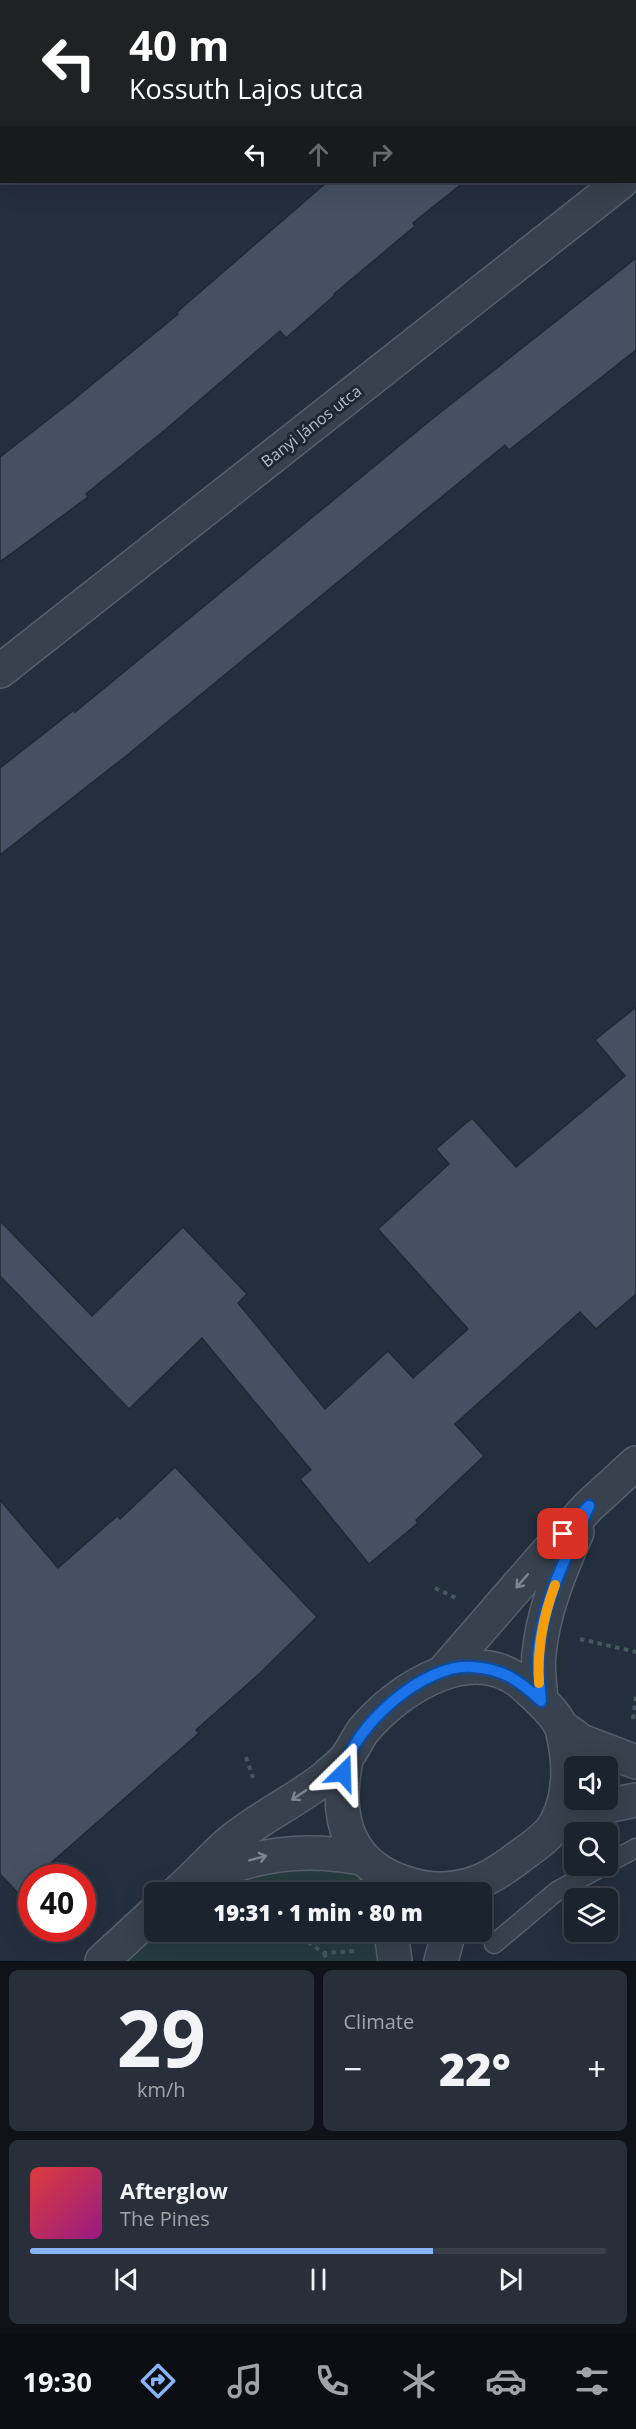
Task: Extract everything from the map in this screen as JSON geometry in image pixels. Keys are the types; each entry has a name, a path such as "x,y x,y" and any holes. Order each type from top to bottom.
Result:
{"street":[{"name":"Banyi János utca","path":"0,671 620,183"},
{"path":"444,1671 589,1506 636,1463"},
{"path":"541,1701 538,1655 542,1629 563,1564 589,1506"},
{"path":"372,1873 350,1838 342,1812 340,1786 346,1760 363,1731 385,1709 414,1686 444,1671 470,1666 498,1671 520,1681 541,1701 562,1727 581,1741 636,1762"},
{"path":"556,1825 569,1777 562,1727"},
{"path":"189,1882 231,1842 317,1783 346,1760"},
{"path":"481,1882 516,1859 556,1825 597,1808 636,1800"},
{"path":"197,1882 232,1865 269,1855 332,1852 372,1873 399,1882"},
{"path":"102,1961 144,1922"},
{"path":"441,1961 446,1942"}],"lane":[{"path":"618,1858 636,1848"},
{"path":"494,1944 557,1891 585,1876"}],"path":[{"path":"308,1942 324,1953 328,1961"},
{"path":"324,1953 393,1947"}],"green space":[{"path":"232,1865 374,1869 378,1882 199,1882"},
{"path":"144,1938 144,1942 392,1942 395,1961 102,1961"}],"building":[{"path":"326,183 463,183 413,223 415,226 286,338 280,331 165,430 86,494 88,497 0,562 0,457 67,405 178,314 177,312"},
{"path":"636,258 636,350 509,450 505,445 126,756 0,855 0,768 74,710 75,712 432,419"},
{"path":"636,1007 636,1294 596,1329 580,1312 455,1424 484,1456 416,1520 418,1523 369,1564 300,1479 311,1470 202,1338 129,1409 0,1276 0,1221 92,1316 183,1227 247,1294 238,1303 325,1409 388,1351 413,1378 468,1329 378,1229 449,1164 436,1149 472,1118 516,1167 625,1076 595,1040"},
{"path":"175,1467 317,1617 259,1674 196,1730 199,1733 52,1864 18,1864 18,1893 0,1874 0,1500 58,1568 117,1516 120,1519"}],"slow traffic":[{"path":"539,1683 538,1655 542,1629 555,1585"}],"route":[{"path":"343,1773 346,1760 363,1731 385,1709 414,1686 444,1671 470,1666 498,1671 520,1681 541,1701 538,1655 542,1629 563,1564 589,1506 563,1534"}]}
